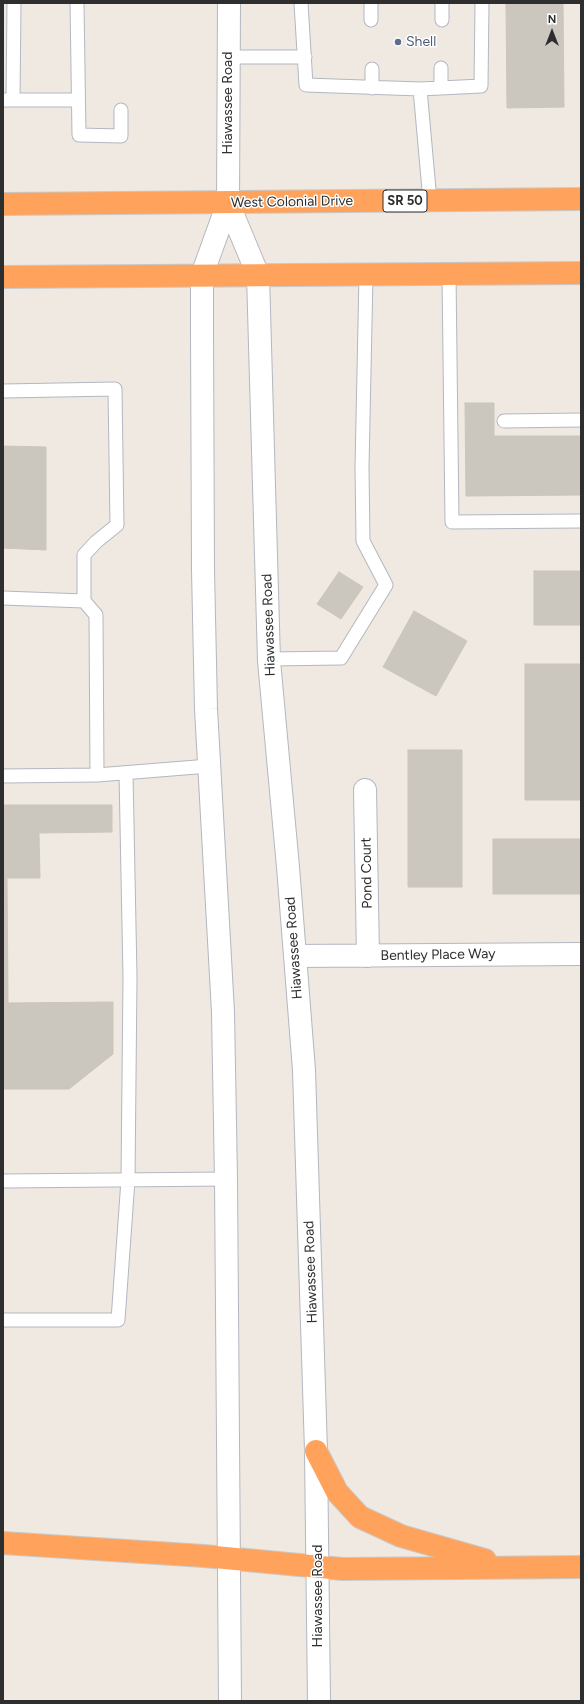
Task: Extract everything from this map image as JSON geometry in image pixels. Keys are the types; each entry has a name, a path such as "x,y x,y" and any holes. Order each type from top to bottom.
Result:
{"highway":[{"name":"West Colonial Drive","path":"3,204 581,200"},
{"path":"3,277 581,273"},
{"path":"316,1451 337,1492 360,1517 401,1536 507,1567"},
{"path":"3,1543 230,1558 342,1569 581,1567"}],"main road":[{"name":"Hiawassee Road","path":"229,3 228,202 202,276 203,577 206,709 223,1012 230,1558 230,1701"},
{"name":"Hiawassee Road","path":"228,202 258,276 269,659 304,1070 316,1451 319,1701"},
{"name":"Pond Court","path":"365,790 368,956"},
{"name":"Bentley Place Way","path":"295,956 581,954"}],"lane":[{"path":"14,3 8,100 78,100"},
{"path":"77,3 79,135 121,136 121,110"},
{"path":"301,3 306,85 420,89 481,86 482,3"},
{"path":"371,3 371,20"},
{"path":"442,3 442,20"},
{"path":"229,57 305,57"},
{"path":"372,68 372,88"},
{"path":"441,68 441,88"},
{"path":"420,89 430,200"},
{"path":"449,274 452,522 581,521"},
{"path":"269,659 341,658 386,585 363,541 362,467 366,275"},
{"path":"3,391 115,389 116,525 96,542 84,555 84,601 96,615 98,775"},
{"path":"504,421 581,420"},
{"path":"3,598 84,601"},
{"path":"3,776 98,775 209,766"},
{"path":"3,1320 118,1320 128,1180 130,978 126,772"},
{"path":"3,1181 226,1179"}],"building":[{"path":"506,3 563,3 564,107 507,108"},
{"path":"465,403 494,403 494,436 581,436 581,495 466,496"},
{"path":"3,446 46,447 46,550 3,548"},
{"path":"534,571 581,571 581,625 534,625"},
{"path":"339,572 363,587 341,619 317,604"},
{"path":"414,611 467,641 436,696 383,667"},
{"path":"525,664 580,664 580,800 525,800"},
{"path":"408,750 462,750 462,887 408,887"},
{"path":"3,805 112,805 112,832 39,833 40,878 7,878 8,1003 113,1002 113,1054 69,1089 3,1089"},
{"path":"493,839 581,839 581,894 493,894"}],"place":[{"name":"Shell","path":"398,42"}]}
